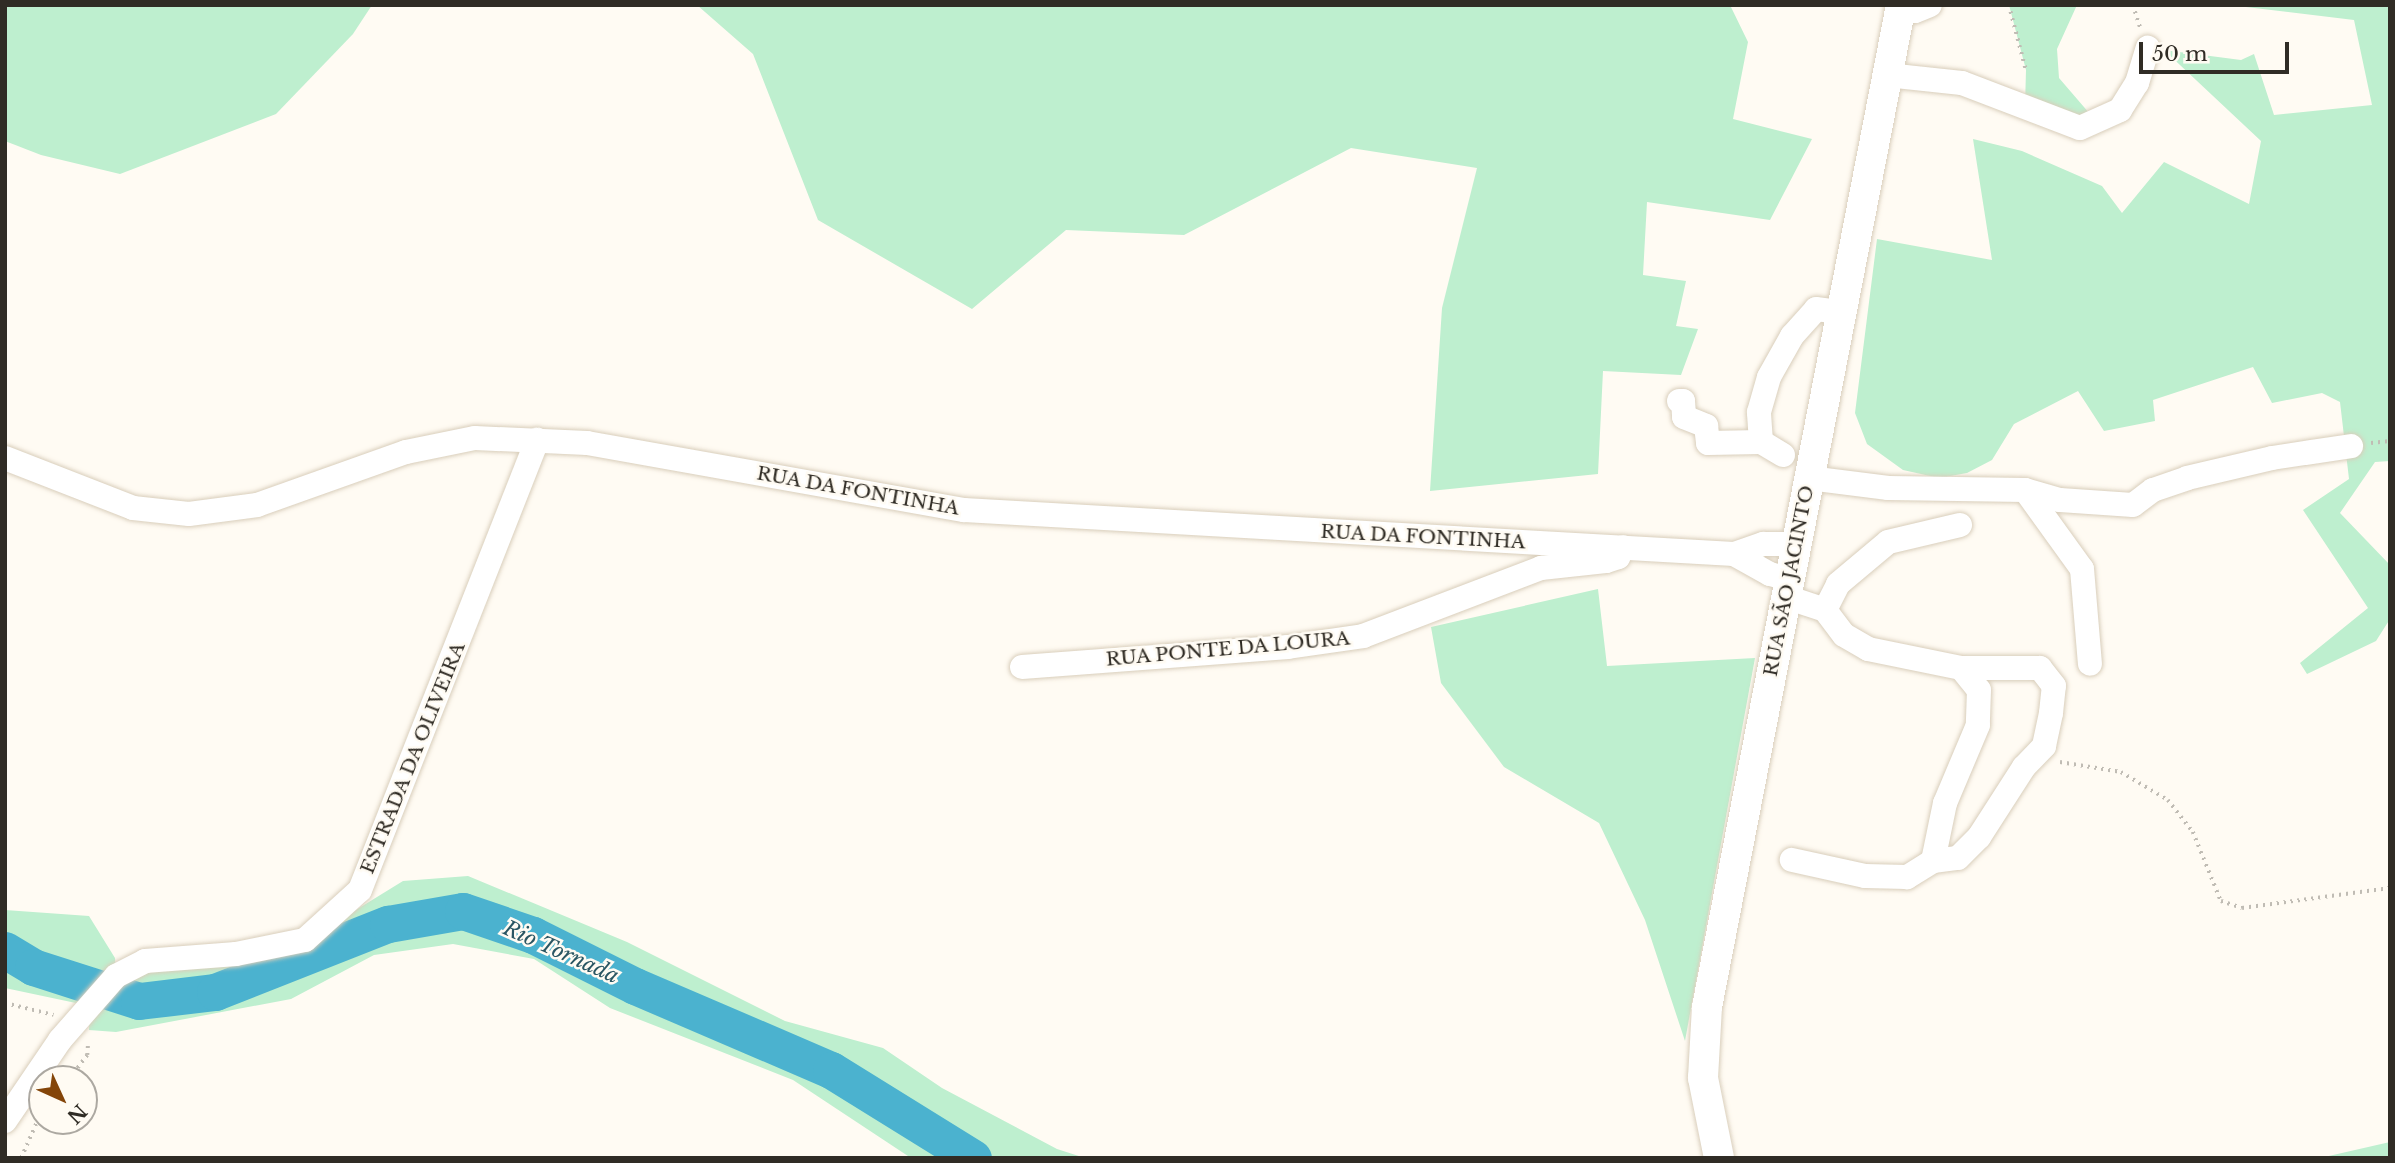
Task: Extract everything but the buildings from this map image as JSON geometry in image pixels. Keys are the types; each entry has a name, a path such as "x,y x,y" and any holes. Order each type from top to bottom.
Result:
{"main road":[{"name":"RUA SÃO JACINTO","path":"1719,1158 1703,1078 1703,1033 1901,7"}],"street":[{"path":"1901,7 1915,11 1930,5"},
{"path":"1888,75 1962,83 2080,128 2120,110 2137,83 2148,48"},
{"path":"1761,442 1759,412 1769,377 1792,336 1816,309 1841,312"},
{"path":"1679,401 1683,401 1684,417 1706,426 1708,443 1761,442 1783,455"},
{"name":"RUA DA FONTINHA","path":"5,458 133,508 220,513 299,493 369,465 443,443 475,438 587,443 964,510 1111,522 1624,546 1734,554 1763,544 1796,544"},
{"name":"ESTRADA DA OLIVEIRA","path":"5,1121 83,1014 116,976 145,961 236,954 304,940 360,890 537,440"},
{"path":"1809,478 1888,488 2025,490 2060,500 2133,505 2153,490 2188,478 2272,458 2351,446"},
{"path":"2025,490 2082,569 2090,664"},
{"path":"1792,859 1865,876 1907,877 1933,861 1958,858 1979,837 2024,767 2044,746 2054,686 2040,668 1961,668 1868,649 1844,635 1825,610 1838,584 1878,549 1913,534 1960,525"},
{"name":"RUA PONTE DA LOURA","path":"1022,667 1288,647 1363,636 1541,568 1606,561 1618,557 1624,546"},
{"name":"RUA DA FONTINHA","path":"1734,554 1825,610"},
{"path":"1933,861 1941,813 1978,725 1979,690 1961,668"}],"path":[{"path":"2009,5 2026,70"},
{"path":"2044,746 2063,766 2121,772 2168,800 2193,832 2221,901 2242,908 2390,888"},
{"path":"5,1003 83,1014"},
{"path":"21,1158 31,1135"}],"green space":[{"path":"5,5 372,5 353,34 276,114 120,174 41,155 5,141"},
{"path":"697,5 1730,5 1748,42 1733,119 1812,139 1770,220 1647,202 1643,275 1686,281 1676,326 1698,329 1681,375 1603,371 1598,474 1430,491 1442,308 1477,168 1351,148 1184,235 1066,230 972,309 818,220 753,54"},
{"path":"2009,5 2077,5 2057,49 2059,78 2096,121 2025,106 2026,70"},
{"path":"2229,5 2390,5 2390,461 2375,462 2340,513 2390,565 2390,619 2376,641 2307,674 2300,663 2368,608 2303,510 2349,479 2340,402 2322,393 2272,403 2253,367 2153,400 2155,421 2104,431 2078,391 2014,424 1992,460 1967,473 1939,478 1903,470 1867,444 1855,413 1877,239 1992,260 1973,139 2022,151 2102,186 2122,213 2164,162 2249,204 2261,141 2164,50 2241,60 2254,54 2274,115 2372,105 2354,20"},
{"path":"1598,589 1607,666 1755,658 1685,1041 1645,920 1599,823 1504,767 1441,683 1431,627"},
{"path":"468,876 627,942 785,1021 883,1048 942,1088 1057,1149 1085,1158 911,1158 793,1080 610,1008 534,959 453,944 374,955 291,999 116,1032 89,1030 90,1006 5,988 5,910 89,916 115,958 116,975 241,953 351,913 403,881"},
{"path":"2390,1142 2390,1158 2320,1158"}],"waterway":[{"name":"Rio Tornada","path":"5,950 33,967 139,1001 215,992 388,924 463,911 533,935 635,986 831,1070 973,1158"}]}
